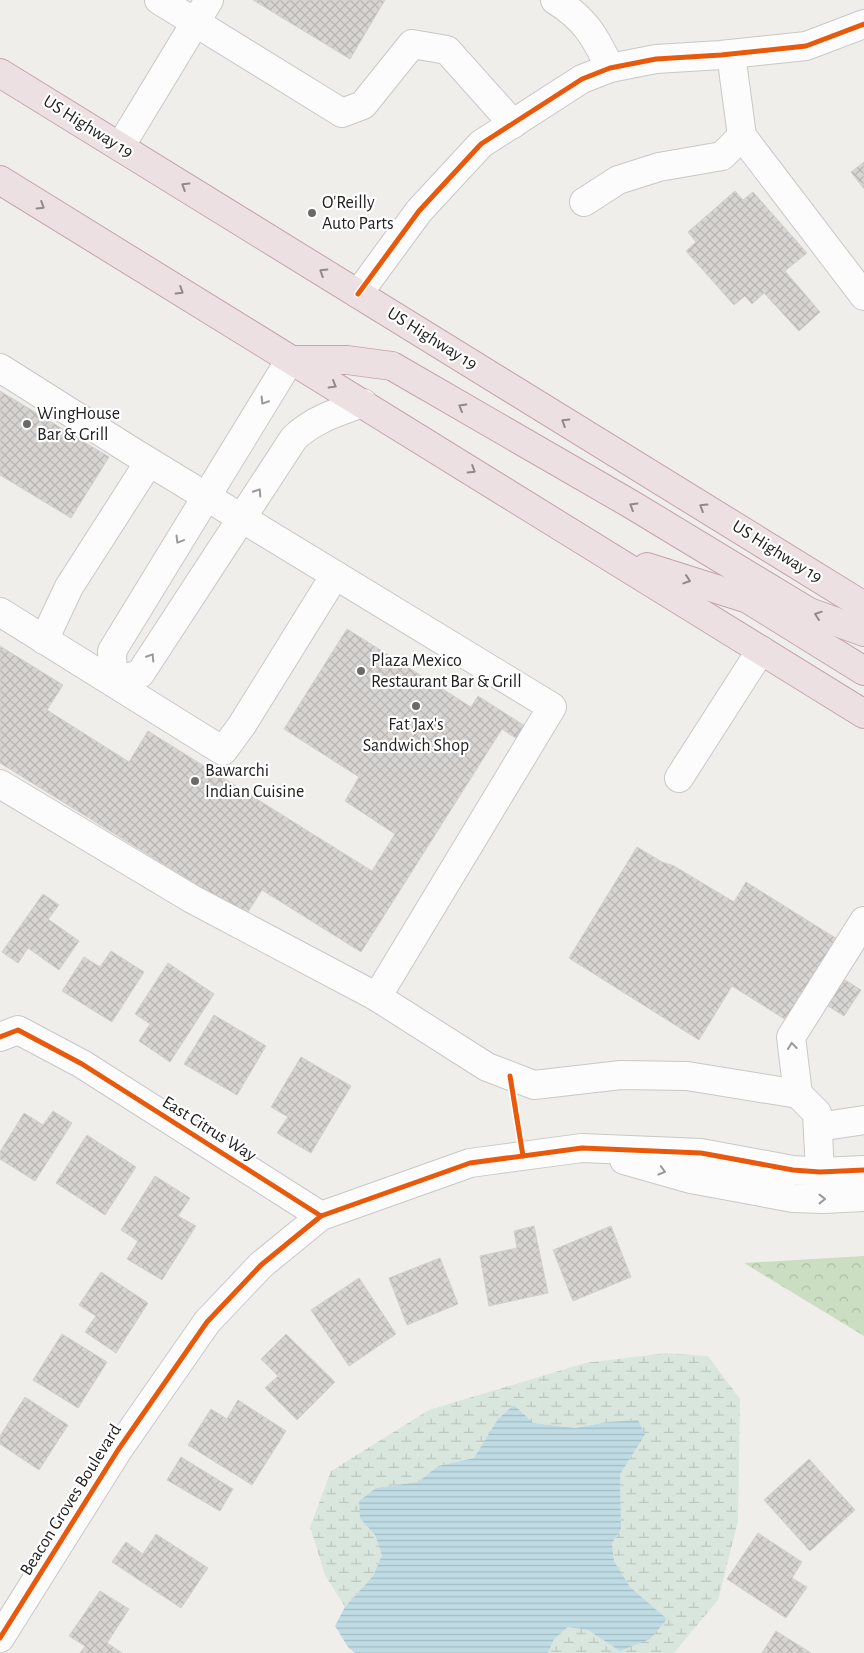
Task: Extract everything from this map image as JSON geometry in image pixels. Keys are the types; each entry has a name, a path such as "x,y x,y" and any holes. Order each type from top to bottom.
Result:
{"highway":[{"name":"US Highway 19","path":"0,73 864,606"},
{"path":"0,180 864,714"},
{"path":"290,360 347,360 392,366 630,503 809,612 864,632"},
{"path":"608,555 748,600 864,671"}],"street":[{"path":"158,0 342,113 363,104 412,44 447,50 513,124"},
{"path":"120,147 209,0"},
{"path":"568,4 596,40 610,68"},
{"path":"358,294 418,210 481,144 582,79 610,68 656,59 806,46 864,24"},
{"path":"731,54 742,136 864,296"},
{"path":"584,202 618,180 659,167 722,156 742,136"},
{"path":"112,682 112,651 290,360"},
{"path":"0,368 149,462 552,707 377,997 379,998"},
{"path":"112,682 140,674 294,438 306,427 323,417 363,403"},
{"path":"44,640 69,587 149,462"},
{"path":"0,612 223,751 242,725 335,575"},
{"path":"679,778 761,650"},
{"path":"0,784 192,899 379,998 486,1066 534,1085 622,1075 687,1076 798,1094 817,1113 820,1172"},
{"path":"798,1094 791,1037 864,921"},
{"name":"East Citrus Way","path":"0,1037 18,1030 82,1064 321,1216"},
{"path":"818,1127 864,1120"},
{"name":"Beacon Groves Boulevard","path":"582,1148 691,1179 794,1198 864,1197"},
{"name":"Beacon Groves Boulevard","path":"0,1638 118,1450 207,1322 261,1266 321,1216 470,1163 582,1148 701,1153 793,1170 820,1172 864,1170"}],"green space":[{"path":"864,1256 864,1336 744,1263"},
{"path":"666,1353 708,1356 740,1399 738,1521 718,1600 674,1653 548,1653 554,1639 568,1627 588,1630 620,1651 667,1619 630,1587 614,1561 612,1543 621,1529 620,1474 645,1435 607,1422 575,1428 532,1423 514,1405 474,1458 438,1466 418,1482 376,1488 360,1517 375,1535 382,1555 373,1576 345,1607 325,1575 310,1527 331,1471 429,1410 585,1363"}],"water":[{"path":"514,1405 533,1423 575,1428 607,1422 638,1420 645,1435 620,1474 621,1529 612,1543 614,1561 630,1587 667,1619 650,1639 620,1651 588,1630 568,1627 554,1639 548,1653 355,1653 348,1647 335,1626 345,1607 373,1576 382,1555 375,1535 360,1518 359,1501 376,1488 418,1482 438,1466 474,1458 498,1419"}],"building":[{"path":"253,0 385,0 350,59"},
{"path":"864,162 864,189 851,172"},
{"path":"735,191 743,200 753,192 807,253 785,271 820,312 799,331 764,293 752,304 745,296 734,305 686,251 696,242 688,232"},
{"name":"WingHouse Bar & Grill","path":"0,391 109,457 71,518 0,475"},
{"path":"347,629 471,707 478,696 525,726 517,739 502,729 361,952 262,890 246,915 0,763 0,646 63,685 47,710 129,762 148,731 372,871 395,834 345,801 359,777 284,729"},
{"path":"637,847 662,862 674,866 734,902 746,882 842,942 826,968 861,990 844,1016 809,994 791,1023 732,986 699,1040 569,958"},
{"path":"43,894 59,905 48,919 79,941 59,970 28,948 18,963 2,952"},
{"path":"111,951 144,972 112,1022 62,991 84,957 100,967"},
{"path":"168,963 214,994 170,1062 139,1041 150,1024 135,1014"},
{"path":"214,1015 266,1046 237,1095 184,1064"},
{"path":"301,1057 351,1086 311,1153 277,1133 288,1117 271,1107"},
{"path":"53,1111 72,1123 35,1181 0,1159 0,1152 24,1113 43,1125"},
{"path":"87,1135 136,1167 105,1215 56,1183"},
{"path":"155,1176 190,1198 178,1216 196,1226 162,1280 127,1259 138,1241 121,1230"},
{"path":"534,1226 548,1293 489,1306 480,1256 517,1248 514,1231"},
{"path":"611,1226 631,1277 573,1301 553,1250"},
{"path":"440,1258 458,1304 407,1325 389,1278"},
{"path":"101,1272 148,1303 116,1353 85,1332 96,1316 79,1305"},
{"path":"359,1278 396,1334 349,1366 311,1310"},
{"path":"62,1334 107,1362 78,1408 33,1380"},
{"path":"286,1334 335,1382 297,1420 265,1388 278,1376 261,1359"},
{"path":"25,1397 68,1425 39,1470 0,1444 0,1436"},
{"path":"238,1400 286,1431 252,1485 188,1445 211,1409 227,1419"},
{"path":"181,1457 233,1489 220,1511 167,1480"},
{"path":"809,1459 855,1510 810,1551 764,1500"},
{"path":"758,1533 802,1562 792,1578 807,1587 786,1618 727,1579"},
{"path":"156,1534 208,1568 181,1608 112,1562 126,1542 143,1554"},
{"path":"100,1591 129,1609 107,1643 122,1653 80,1653 85,1646 69,1636"},
{"path":"776,1631 811,1653 762,1653"}],"cycle path":[{"path":"358,294 419,211 481,144 582,79 610,68 656,59 721,55 806,46 864,24"},
{"path":"0,1037 18,1030 82,1064 321,1216"},
{"path":"510,1076 523,1156"},
{"path":"0,1638 118,1450 207,1322 261,1265 321,1216 470,1163 582,1148 701,1153 793,1170 820,1172 864,1170"}],"place":[{"name":"O'Reilly Auto Parts","path":"312,213"},
{"name":"WingHouse Bar & Grill","path":"27,424"},
{"name":"Plaza Mexico Restaurant Bar & Grill","path":"361,671"},
{"name":"Fat Jax's Sandwich Shop","path":"416,706"},
{"name":"Bawarchi Indian Cuisine","path":"195,781"}]}
